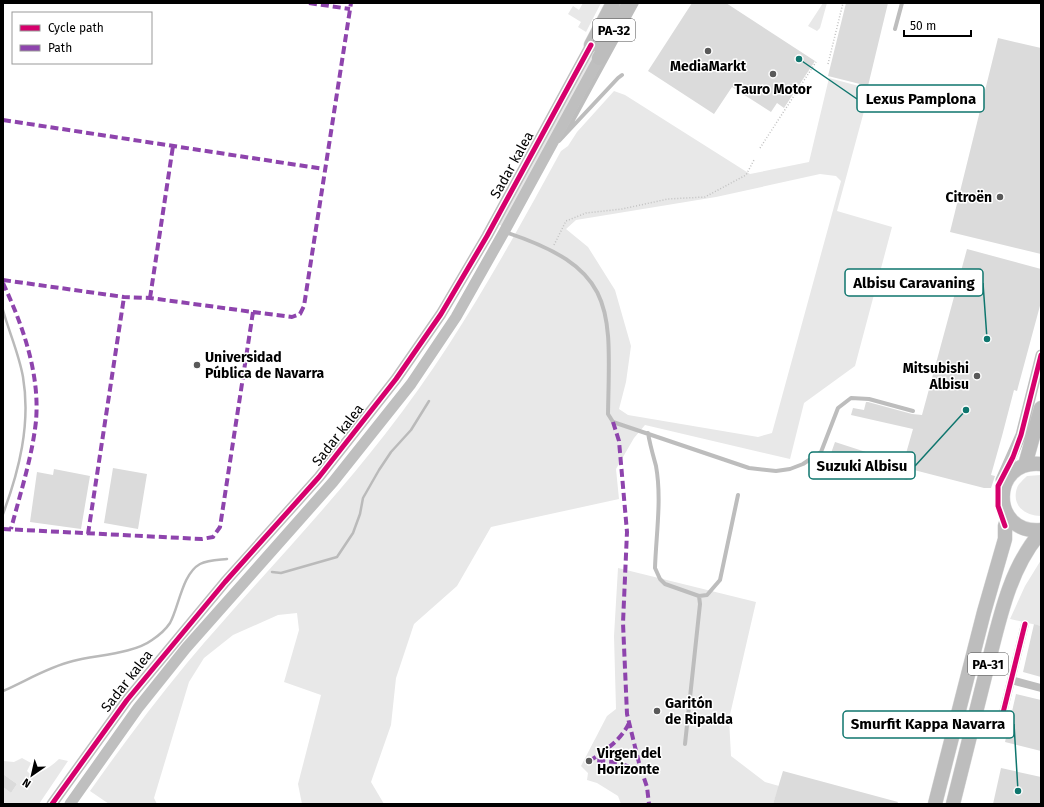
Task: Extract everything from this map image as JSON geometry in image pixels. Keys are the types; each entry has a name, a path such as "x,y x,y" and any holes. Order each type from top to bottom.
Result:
{"highway":[{"name":"PA-32","path":"591,45 614,3"},
{"name":"PA-32","path":"599,58 629,3"},
{"path":"1041,408 1025,465 1041,464"},
{"name":"PA-31","path":"935,804 1004,539 1007,522 1002,497 1003,486 1008,477 1025,465"},
{"name":"PA-31","path":"953,804 1001,616 1018,567 1028,547 1041,531 1024,528 1007,522"}],"street":[{"name":"Sadar kalea","path":"52,804 102,734 161,658 225,582 319,477 360,426 441,314 492,226 591,45"},
{"name":"Sadar kalea","path":"73,803 143,702 191,643 333,482 411,384 456,317 550,150 599,58"},
{"path":"492,226 504,232"},
{"path":"1007,522 998,506 998,486 1013,457 1021,435 1041,355"},
{"path":"1000,725 1025,624"},
{"path":"1011,680 1041,688"}],"lane":[{"path":"566,133 637,3"},
{"path":"895,30 902,3"},
{"path":"550,150 622,75"},
{"path":"504,232 552,250 570,261 585,274 600,296 609,334 608,417 613,422 749,468 776,471 790,469 802,464 822,452 838,408 852,398 869,400 913,411"},
{"path":"648,433 656,466 658,497 655,568 660,579 665,584 699,596 707,595 720,580 738,495"},
{"path":"685,744 700,604 699,596"}],"path":[{"path":"828,64 843,3"},
{"path":"760,148 816,62"},
{"path":"552,250 566,221 586,213 622,210 668,199 705,197 746,175 754,160"}],"shaded area":[{"path":"583,3 601,3 586,32 578,27 581,22 568,14 573,6 579,10"},
{"path":"619,3 624,3 502,226 498,224"},
{"path":"823,3 827,3 820,28 817,31 808,26"},
{"path":"829,78 870,89 837,211 892,227 855,366 804,403 790,459 645,425 634,438 616,469 619,499 491,527 457,586 414,624 396,678 391,725 371,782 384,804 302,804 298,784 321,695 284,682 299,630 297,613 278,615 233,635 204,658 189,682 154,798 157,804 109,804 90,791 137,726 187,663 338,492 411,400 458,331 480,295 561,151 568,146 577,132 614,91 625,95 750,174 809,162","holes":["820,174 836,176 841,181 772,433 758,437 628,415 619,409 626,382 631,346 615,290 588,247 566,229 576,220 716,197"]},
{"path":"1041,475 1041,516 1035,516 1021,509 1016,500 1016,494 1017,488 1027,476"},
{"path":"1041,560 1041,626 1010,619 1025,586"},
{"path":"618,568 756,602 729,719 731,756 765,782 779,786 773,804 621,804 618,796 597,783 587,780 588,773 581,766 607,716 616,709 614,636"},
{"path":"22,758 31,763 27,771 31,775 53,765 59,759 68,761 39,804 3,804 3,787 11,793 17,784 3,774 3,761 14,762"}],"building":[{"name":"MediaMarkt","path":"692,3 726,3 815,61 784,108 777,103 771,112 732,87 714,114 648,71"},
{"path":"846,3 888,3 868,86 828,76"},
{"path":"998,38 1041,48 1041,254 950,232"},
{"path":"967,249 1041,269 1041,302 1017,391 1014,390 991,475 995,476 991,488 984,488 914,470 907,480 830,456 835,442 903,464 913,429 851,415 853,408 864,410 866,402 868,402 912,414 922,415"},
{"path":"113,468 147,474 138,529 104,523"},
{"path":"54,469 90,476 81,529 30,522 37,472 53,475"},
{"path":"1034,624 1041,626 1041,677 1023,672"},
{"path":"1016,694 1041,700 1041,751 1005,742"},
{"path":"1001,768 1041,777 1041,804 993,804"},
{"path":"783,771 898,802 897,804 773,804"},
{"path":"3,774 17,784 11,793 3,787"}],"waterway":[{"path":"3,310 21,368 26,412 22,447 14,481 3,514"},
{"path":"272,572 281,573 337,557 353,533 360,514 363,498 379,470 391,452 411,430 429,401"},
{"path":"3,691 46,670 64,664 82,659 114,654 144,645 152,640 170,623 185,583 194,569 200,564 206,562 227,559"}],"marked path":[{"path":"309,3 350,9"},
{"path":"3,280 124,297 150,298 292,317 300,314 304,306 351,3"},
{"path":"3,120 324,169"},
{"path":"150,298 173,146"},
{"path":"3,283 17,316 28,350 33,368 37,403 32,449 11,529"},
{"path":"88,534 124,297"},
{"path":"3,529 202,539 213,537 220,527 253,312"},
{"path":"613,422 619,441 627,532 623,623 627,714 639,763 647,787 649,804"},
{"path":"629,723 622,735 617,740 591,760 615,762 642,771"}],"cycle path":[{"path":"52,804 127,700 225,582 319,477 396,379 441,314 487,236 591,45"},
{"path":"1005,526 998,506 998,486 1013,457 1021,435 1041,355"},
{"path":"1000,725 1025,624"}],"place":[{"name":"MediaMarkt","path":"708,51"},
{"name":"Lexus Pamplona","path":"799,59"},
{"name":"Tauro Motor","path":"773,74"},
{"name":"Citroën","path":"1000,197"},
{"name":"Albisu Caravaning","path":"987,339"},
{"name":"Universidad Pública de Navarra","path":"197,365"},
{"name":"Mitsubishi Albisu","path":"977,376"},
{"name":"Suzuki Albisu","path":"966,410"},
{"name":"Garitón de Ripalda","path":"657,711"},
{"name":"Virgen del Horizonte","path":"589,761"},
{"name":"Smurfit Kappa Navarra","path":"1018,791"}]}
